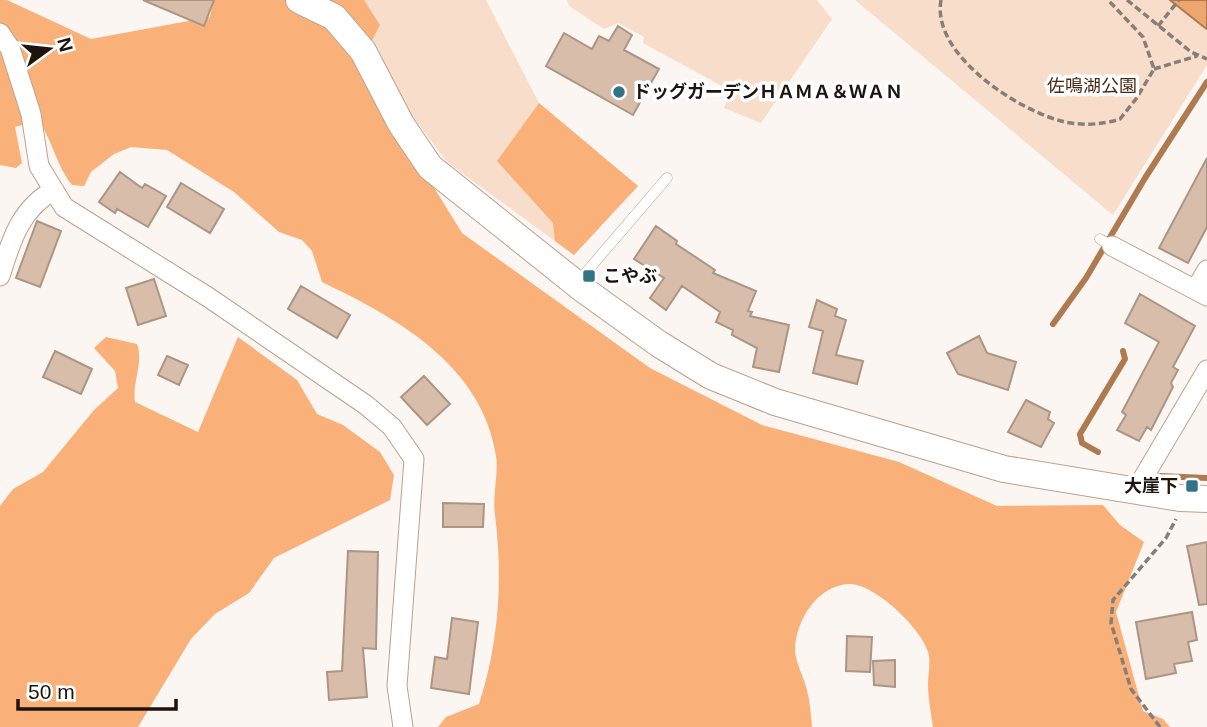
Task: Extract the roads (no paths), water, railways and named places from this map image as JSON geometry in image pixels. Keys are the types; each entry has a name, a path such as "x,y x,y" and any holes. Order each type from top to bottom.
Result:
{"street":[{"path":"299,0 334,17 363,51 401,124 430,167 576,284 659,344 711,376 775,402 1004,469 1144,477 1197,498"},
{"path":"0,33 10,48 31,114 39,166 64,207 208,297 366,405 393,427 414,458 415,482 397,686 403,727"},
{"path":"0,276 21,217 42,197 54,190"},
{"path":"1106,242 1201,293 1207,270"},
{"path":"1144,477 1207,370"}],"lane":[{"path":"576,284 667,178"}],"waterway":[{"path":"1053,324 1086,278 1145,178 1207,82"},
{"path":"1098,452 1082,443 1080,434 1125,359 1123,351"},
{"path":"1160,476 1207,478"}],"place":[{"name":"ドッグガーデンＨＡＭＡ＆ＷＡＮ","path":"619,92"},
{"name":"こやぶ","path":"589,276"},
{"name":"大崖下","path":"1192,486"}],"park label":[{"name":"佐鳴湖公園","path":"1092,86"}]}
